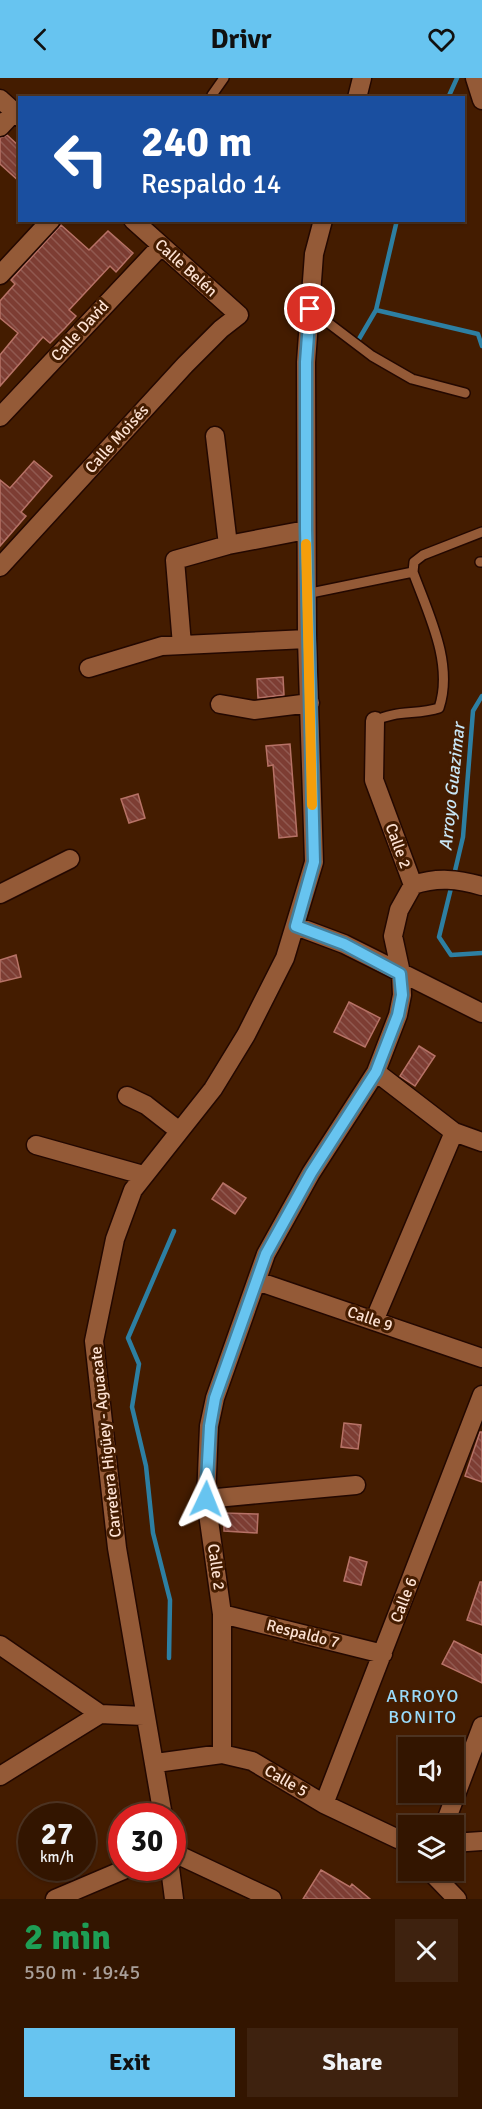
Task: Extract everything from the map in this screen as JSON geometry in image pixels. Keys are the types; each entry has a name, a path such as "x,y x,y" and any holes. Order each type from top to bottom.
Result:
{"street":[{"path":"358,96 362,78"},
{"path":"475,78 482,100"},
{"path":"0,99 17,115 0,127"},
{"path":"0,275 49,222"},
{"name":"Calle Belén","path":"135,222 239,315"},
{"name":"Carretera Higüey - Aguacate","path":"161,1803 156,1763 144,1716 117,1548 94,1341 115,1239 123,1215 143,1175 213,1089 246,1035 285,958 314,862 306,594 306,362 314,254 322,222"},
{"name":"Calle David","path":"0,417 161,246"},
{"name":"Calle Moisés","path":"0,567 184,365 221,328 239,315"},
{"path":"215,436 228,545"},
{"path":"182,645 173,563 178,558 228,545 306,530"},
{"path":"89,668 162,646 307,639"},
{"path":"220,704 254,710 310,703"},
{"name":"Calle 2","path":"222,1754 222,1614 206,1499 210,1426 215,1398 266,1254 311,1173 376,1072 398,1015 402,995 393,936 395,922 412,885 374,780 375,721"},
{"path":"0,894 70,859"},
{"path":"412,885 439,879 462,880 482,886"},
{"path":"296,926 344,944 482,1013"},
{"path":"376,1072 454,1132 482,1142"},
{"path":"127,1096 146,1105 178,1130"},
{"path":"374,1321 454,1132"},
{"path":"36,1145 143,1175"},
{"name":"Calle 9","path":"257,1281 482,1358"},
{"name":"Calle 6","path":"324,1804 383,1654 475,1437 482,1395"},
{"path":"206,1499 356,1485"},
{"name":"Respaldo 7","path":"222,1614 383,1654"},
{"path":"0,1646 100,1714 144,1716"},
{"path":"0,1776 100,1714"},
{"path":"448,1815 482,1726"},
{"name":"Calle 5","path":"156,1763 222,1754 252,1761 324,1804 398,1840"},
{"path":"464,1842 482,1840"},
{"path":"186,1859 272,1899"},
{"path":"56,1899 108,1877"},
{"path":"172,1881 174,1899"},
{"path":"439,1881 455,1898"}],"lane":[{"path":"212,95 224,78"},
{"path":"310,309 372,356 412,379 465,393"},
{"path":"306,594 413,572 414,562 423,555 482,532"},
{"name":"Calle 2","path":"375,721 387,715 426,712 439,708 443,696 439,645 413,572"}],"building":[{"path":"7,135 18,145 18,180 0,164 0,138"},
{"path":"61,225 89,250 108,231 133,253 116,272 110,266 69,310 76,316 65,328 50,343 43,337 0,386 0,355 18,333 0,318 0,301 15,284 11,280"},
{"path":"34,461 52,476 21,512 26,516 0,546 0,480 10,488"},
{"path":"283,677 284,695 258,698 257,679"},
{"path":"290,744 297,836 279,838 273,765 268,766 266,746"},
{"path":"138,794 145,818 129,823 121,799"},
{"path":"16,955 21,977 0,982 0,960"},
{"path":"349,1002 380,1018 365,1047 334,1032"},
{"path":"419,1046 435,1056 415,1086 400,1076"},
{"path":"223,1183 246,1198 235,1214 212,1199"},
{"path":"344,1423 361,1425 358,1449 341,1447"},
{"path":"480,1432 482,1432 482,1482 465,1476"},
{"path":"224,1513 258,1514 257,1533 224,1531"},
{"path":"350,1557 367,1562 361,1585 344,1581"},
{"path":"480,1582 482,1582 482,1625 467,1620"},
{"path":"454,1641 482,1655 482,1683 442,1664"},
{"path":"321,1870 350,1887 352,1884 370,1899 303,1899"}],"waterway":[{"path":"449,96 457,78"},
{"path":"359,339 376,310 397,222"},
{"name":"Arroyo Guazimar","path":"376,310 478,334 482,346"},
{"name":"Arroyo Guazimar","path":"454,875 463,837 473,711 482,696"},
{"name":"Arroyo Guazimar","path":"452,884 439,937 451,955 482,953"},
{"path":"169,1658 170,1600 153,1533 146,1466 132,1407 139,1364 128,1338 174,1231"}],"slow traffic":[{"path":"306,544 312,805"}],"district":[{"name":"ARROYO BONITO","path":"423,1706"}],"route":[{"path":"206,1499 210,1426 215,1398 266,1254 311,1173 376,1072 398,1015 402,995 400,974 344,944 296,926 314,862 306,530 306,362 310,309"}]}
